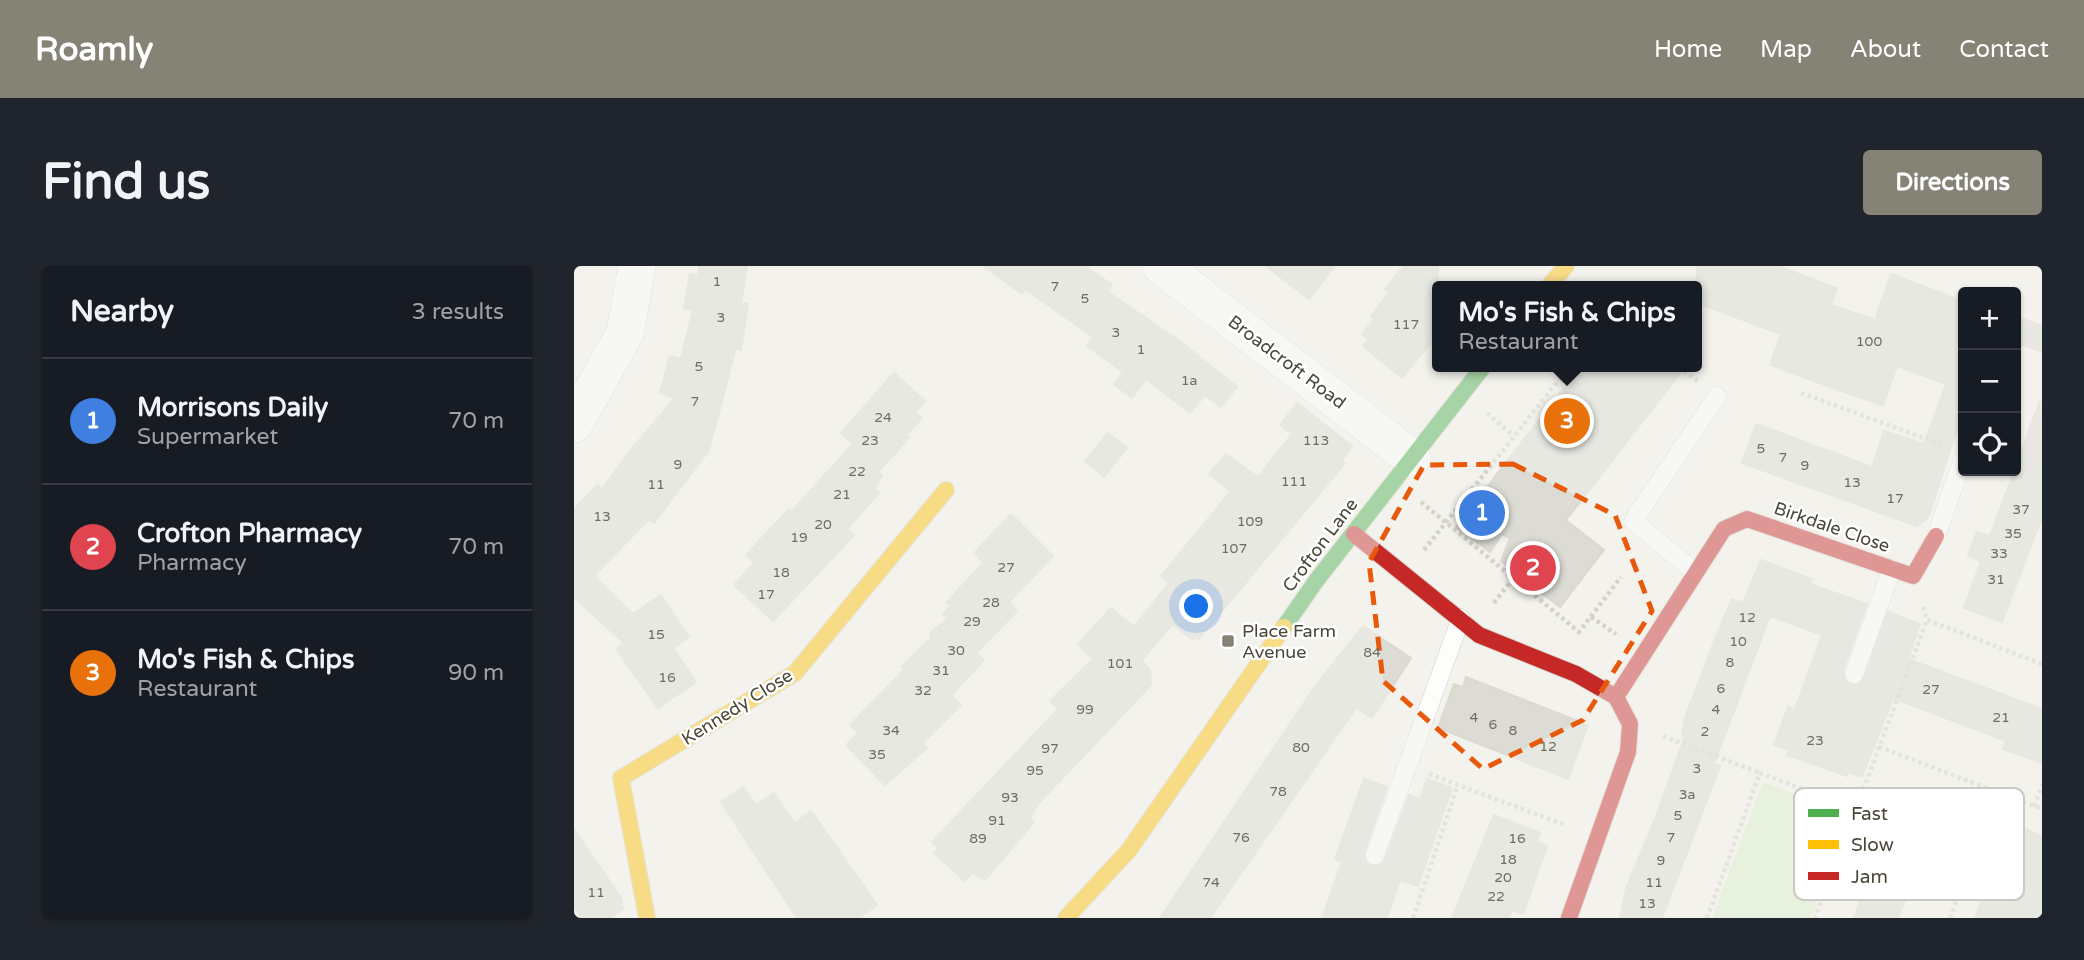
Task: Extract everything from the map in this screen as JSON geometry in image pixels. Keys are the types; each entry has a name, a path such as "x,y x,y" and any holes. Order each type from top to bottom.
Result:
{"street":[{"path":"574,424 625,332 637,266"},
{"name":"Broadcroft Road","path":"1161,266 1403,468"},
{"path":"1553,281 1566,266"},
{"name":"Crofton Lane","path":"1066,918 1129,850 1316,581 1479,372"},
{"name":"Kennedy Close","path":"637,913 621,778 795,673 946,490"},
{"name":"Birkdale Close","path":"1616,697 1724,529 1747,519 1913,576"},
{"path":"1354,534 1479,635 1576,674 1616,697 1630,724 1628,752 1569,918"},
{"path":"1913,576 1936,536"}],"lane":[{"path":"1695,572 1633,521 1717,396"},
{"path":"1936,536 1957,454"},
{"path":"1854,674 1892,569"},
{"path":"1376,855 1406,765 1461,618"}],"path":[{"path":"1403,576 1565,372"},
{"path":"1801,393 1957,454"},
{"path":"1403,468 1445,523 1579,632 1621,577"},
{"path":"1864,788 1927,620 1913,576"},
{"path":"1927,620 2042,664"},
{"path":"1630,724 1800,788"},
{"path":"1879,747 1987,788"},
{"path":"1406,765 1599,838"},
{"path":"1707,918 1760,773"},
{"path":"1413,918 1458,785"},
{"path":"2034,806 2042,785"},
{"path":"2024,802 2042,809"},
{"path":"1815,918 1822,900"},
{"path":"1951,918 1958,900"}],"highlighted area":[{"path":"1513,464 1615,515 1652,611 1583,720 1483,769 1383,681 1369,562 1424,465"}],"green space":[{"path":"1763,782 1794,794 1794,900 1818,900 1811,918 1712,918"}],"building":[{"path":"699,266 747,266 741,303 748,304 741,350 736,348 709,450 654,523 649,519 594,576 633,614 661,595 689,637 673,648 696,682 658,708 616,649 624,643 574,597 574,509 598,485 602,489 675,398 660,393 670,356 681,359 693,310 684,308 690,274 698,276"},
{"path":"983,266 1085,266 1112,285 1108,292 1181,342 1237,387 1221,407 1205,395 1190,413 1146,379 1132,398 1114,384 1123,372 1087,346 1093,337 1025,289 1022,294"},
{"path":"1266,266 1335,266 1309,299"},
{"path":"1404,266 1438,266 1438,281 1432,281 1432,341 1402,378 1363,346 1369,339 1362,334 1374,319 1371,316 1389,293 1385,289"},
{"path":"1697,266 1777,266 1837,288 1831,305 1875,320 1891,274 1958,299 1958,345 1954,357 1958,352 1958,426 1929,516 1917,526 1742,463 1756,424 1872,467 1884,431 1924,444 1946,384 1897,366 1883,406 1770,365 1781,334 1702,305 1702,281 1697,281"},
{"path":"2021,318 2042,326 2042,352 2021,344"},
{"path":"1576,372 1681,372 1566,520 1604,550 1560,607 1501,561 1510,538 1502,534 1490,552 1456,527"},
{"path":"894,373 925,401 915,412 922,418 906,435 909,438 878,472 882,476 874,489 879,493 847,529 854,535 773,621 734,585 754,563 746,555 789,509 791,512 853,444 841,433"},
{"path":"2040,401 2042,517 2002,622 1964,608 1981,561 1968,556 1977,532 1990,536 2012,476 2021,476 2021,452"},
{"path":"1297,403 1352,446 1342,460 1345,463 1199,639 1196,637 1193,640 1172,624 1141,661 1150,670 1151,685 1037,805 1030,818 1034,822 985,880 972,873 965,881 934,853 939,848 932,842 1058,709 1050,701 1093,659 1078,644 1111,608 1134,627 1169,583 1161,576 1231,491 1209,474 1226,454 1258,477 1292,434 1280,425"},
{"path":"1108,433 1127,448 1104,477 1085,461"},
{"path":"1011,514 1053,556 1009,602 1017,611 976,653 984,660 951,695 961,705 923,743 927,748 885,785 846,745 858,733 850,725 904,670 902,667 931,638 930,633 948,618 943,614 951,605 947,602 983,563 975,552"},
{"path":"1761,560 1812,579 1810,584 1867,604 1843,670 1846,682 1855,685 1864,678 1888,612 1920,624 1908,659 2042,709 2042,763 2003,749 2006,741 1893,698 1862,777 1848,772 1847,776 1787,755 1789,750 1774,745 1788,707 1795,709 1822,635 1770,616 1714,764 1720,766 1662,918 1620,918 1627,886 1685,736 1682,735 1685,718 1717,634 1732,599 1743,603"},
{"path":"1363,626 1411,658 1372,718 1356,708 1210,918 1160,918 1316,685"},
{"path":"1466,677 1588,725 1568,779 1438,728 1454,684 1463,687"},
{"path":"1364,779 1387,787 1364,852 1366,862 1372,866 1382,864 1385,859 1409,795 1420,799 1427,779 1452,788 1418,886 1400,880 1387,918 1322,918 1342,862 1335,859"},
{"path":"743,787 756,805 774,793 795,823 811,811 877,905 859,918 797,918 721,802"},
{"path":"1494,815 1540,833 1536,841 1547,846 1523,914 1512,910 1509,918 1452,918"},
{"path":"574,829 621,898 623,909 610,918 582,918 574,907"},
{"path":"2024,829 2042,836 2042,918 1975,918 1982,900 2024,900"},
{"path":"1861,900 1905,900 1898,918 1854,918"}],"traffic: fast":[{"path":"1284,627 1316,581 1479,372"}],"traffic: slow":[{"path":"1553,281 1566,266"},
{"path":"647,918 621,778 795,673 946,490"},
{"path":"1066,918 1129,850 1284,627"}],"traffic: jam":[{"path":"1616,697 1724,529 1747,519 1913,576 1936,536"},
{"path":"1354,534 1479,635 1576,674 1616,697 1630,724 1628,752 1569,918"}],"place":[{"name":"Mo's Fish & Chips","path":"1567,421"},
{"name":"Morrisons Daily","path":"1482,513"},
{"name":"Crofton Pharmacy","path":"1533,568"},
{"name":"Place Farm Avenue","path":"1228,641"}]}
